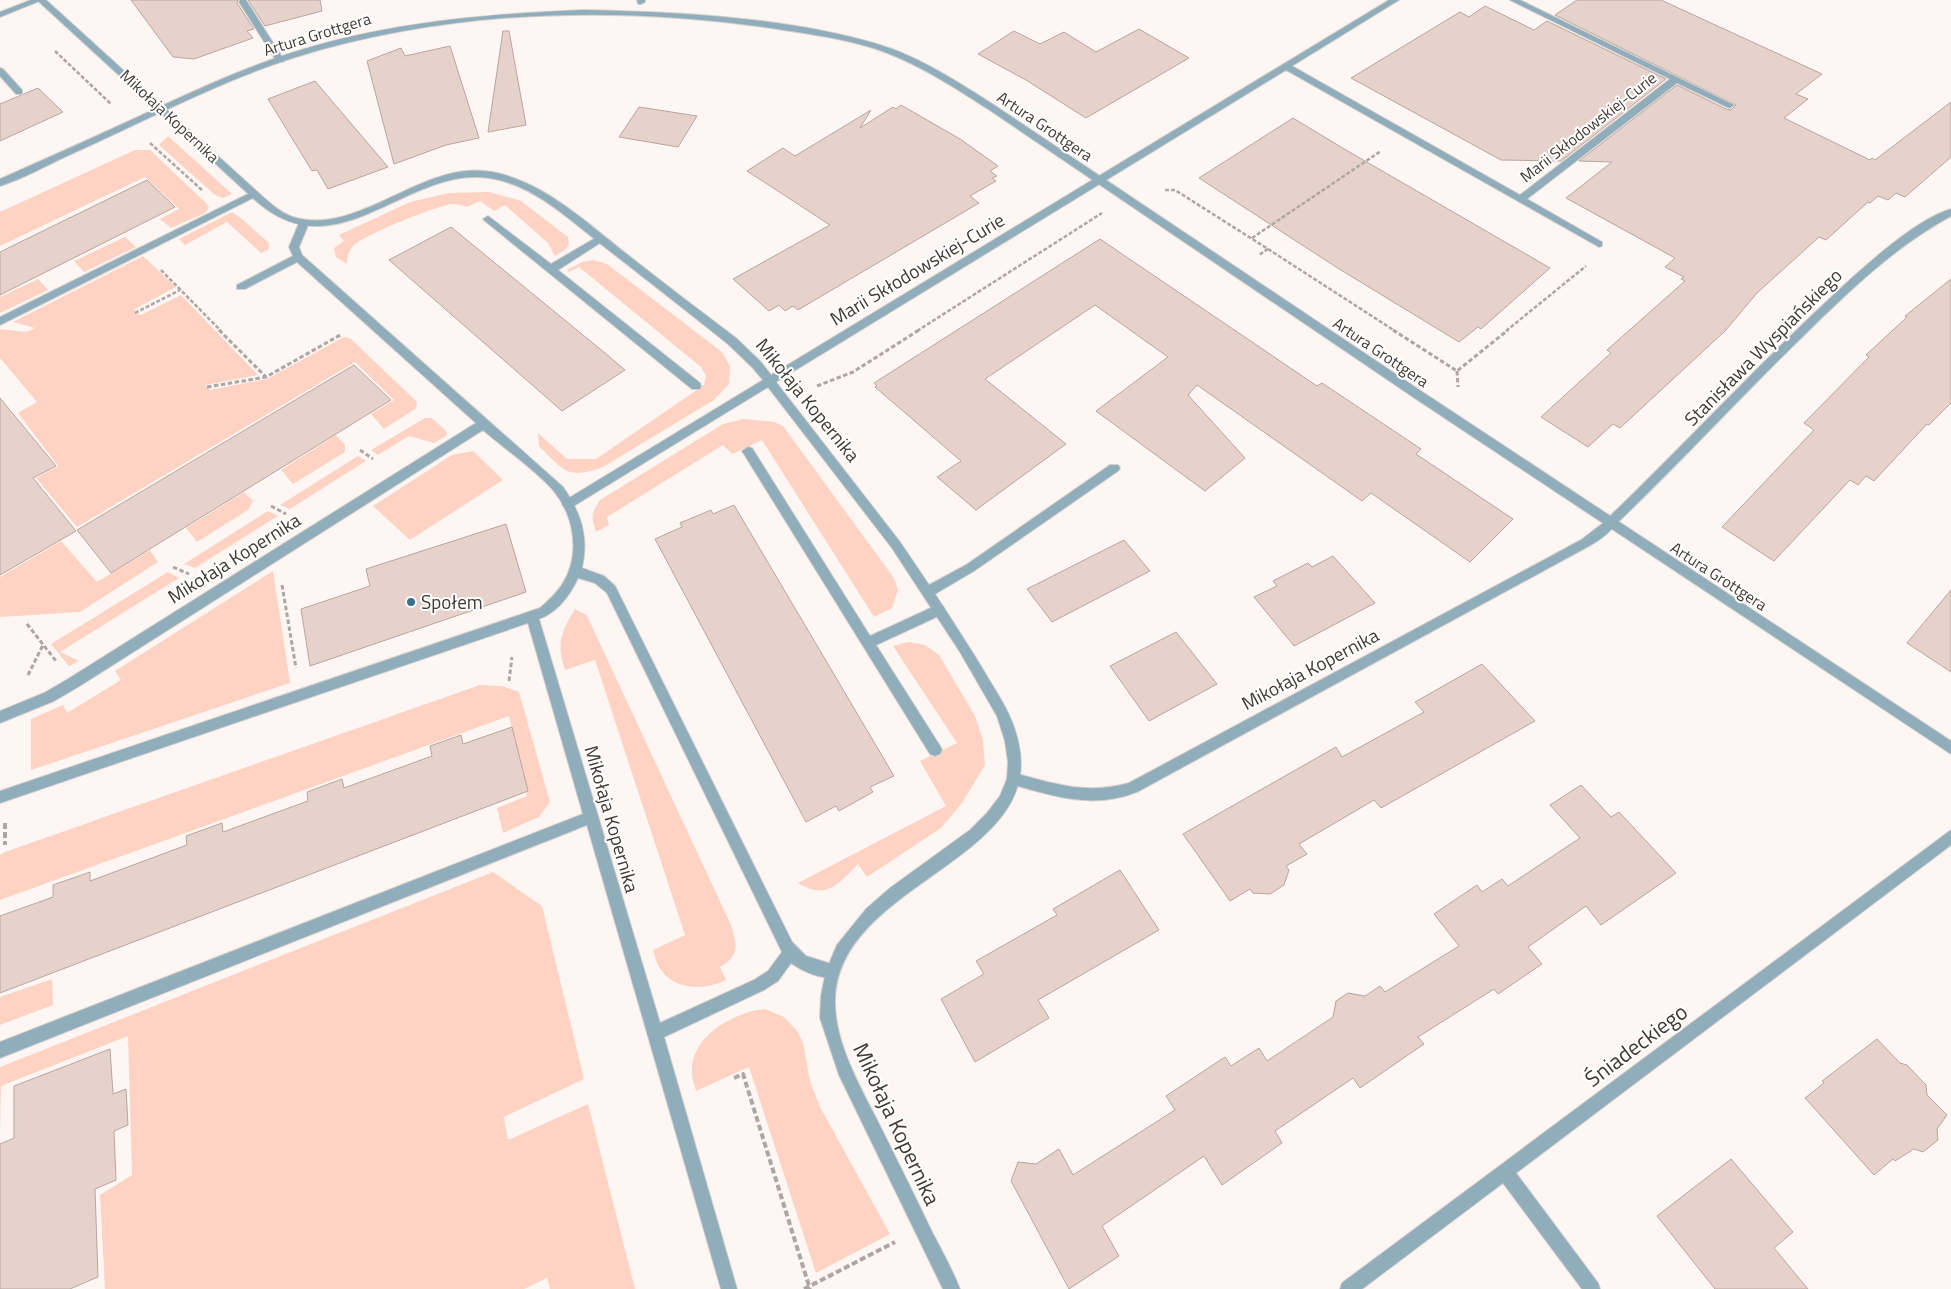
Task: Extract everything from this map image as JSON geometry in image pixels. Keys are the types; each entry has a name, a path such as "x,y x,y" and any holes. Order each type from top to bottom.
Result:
{"street":[{"name":"Mikołaja Kopernika","path":"0,15 40,0 254,194 280,214 304,223 339,220 441,180 466,174 482,174 509,179 535,190 732,341 770,381 886,532 964,648 1002,714 1012,742 1015,762 1014,779 1005,800 992,818 975,835 895,893 871,914 842,950 833,971 828,996 828,1018 844,1070 952,1289"},
{"name":"Marii Skłodowskiej-Curie","path":"568,504 1098,179 1395,0"},
{"name":"Marii Skłodowskiej-Curie","path":"1514,0 1676,79 1520,200"},
{"path":"638,1 654,3"},
{"path":"243,2 280,60"},
{"name":"Artura Grottgera","path":"0,183 227,81 280,60 342,40 415,22 508,8 586,2"},
{"name":"Artura Grottgera","path":"709,8 771,18 820,29 892,53 974,96 1951,748"},
{"name":"Marii Skłodowskiej-Curie","path":"1285,66 1598,244"},
{"path":"0,71 19,92"},
{"path":"1676,79 1730,105"},
{"path":"0,321 254,194"},
{"name":"Stanisława Wyspiańskiego","path":"1610,522 1836,298 1905,240 1951,212"},
{"path":"488,219 696,386"},
{"path":"0,797 532,617 555,604 564,594 575,572 580,552 578,536 568,504 558,489 298,257 294,247 304,223"},
{"path":"551,270 600,239"},
{"path":"241,287 298,257"},
{"name":"Mikołaja Kopernika","path":"0,717 49,696 73,683 484,424"},
{"path":"748,451 935,750"},
{"path":"928,592 970,568 1114,468"},
{"name":"Mikołaja Kopernika","path":"1014,779 1076,796 1097,797 1132,788 1584,543 1599,534 1610,522"},
{"path":"575,572 592,575 600,579 611,590 790,953 798,961 810,966 833,971"},
{"path":"868,643 939,610"},
{"name":"Mikołaja Kopernika","path":"532,617 729,1289"},
{"path":"0,1050 591,817"},
{"name":"Śniadeckiego","path":"1348,1289 1951,837"},
{"path":"654,1033 759,985 773,976 790,953"},
{"path":"1504,1171 1592,1289"}],"path":[{"path":"149,142 218,204 229,206"},
{"path":"1252,238 1383,150"},
{"path":"1161,191 1175,190 1458,371"},
{"path":"784,399 853,372 1107,210"},
{"path":"1254,259 1268,249"},
{"path":"142,250 266,376"},
{"path":"1458,371 1587,265"},
{"path":"135,313 180,290"},
{"path":"207,387 266,376 349,330"},
{"path":"1458,371 1458,390"},
{"path":"360,450 373,459"},
{"path":"271,506 286,514"},
{"path":"277,555 300,695"},
{"path":"173,567 189,574"},
{"path":"26,624 73,683"},
{"path":"27,677 43,645"},
{"path":"509,681 512,656"},
{"path":"5,815 5,845"},
{"path":"734,1078 743,1074 810,1288"},
{"path":"804,1289 810,1288 922,1228"}],"shaded area":[{"path":"168,136 232,194 223,198 215,195 159,145"},
{"path":"135,150 150,150 206,203 209,207 205,213 171,228 160,219 179,209 145,177 0,246 0,212"},
{"path":"489,192 521,201 568,237 569,244 566,249 555,256 548,243 505,205 494,211 480,201 467,207 454,204 444,206 370,235 353,246 348,255 347,264 336,257 334,248 344,241 339,235 410,202 449,193"},
{"path":"232,212 269,243 268,250 261,253 227,222 185,245 179,239"},
{"path":"125,237 136,247 84,272 74,261"},
{"path":"143,256 176,287 135,309 135,313 141,315 181,295 258,375 205,385 210,390 267,379 344,337 350,338 416,401 415,409 384,429 371,414 394,400 355,362 77,527 36,478 58,466 18,413 37,402 0,358 0,329 27,332 35,328 13,322"},
{"path":"594,260 607,264 722,352 730,366 729,384 714,400 603,467 582,473 574,473 561,467 539,446 538,433 567,459 596,459 704,385 706,376 701,367 579,267 569,272 567,270 582,262"},
{"path":"38,279 48,290 0,313 0,297"},
{"path":"425,418 432,418 447,432 446,436 434,443 409,436 378,455 371,450"},
{"path":"743,419 774,422 783,426 894,578 898,590 892,608 874,617 762,440 732,454 723,445 607,517 609,525 596,532 593,516 600,500 723,424"},
{"path":"336,435 345,445 345,452 293,484 281,470"},
{"path":"473,451 503,480 410,540 373,506 452,455"},
{"path":"358,456 366,461 290,509 280,505"},
{"path":"244,492 253,501 248,510 197,542 186,528"},
{"path":"268,511 278,516 195,568 184,564"},
{"path":"61,541 97,582 150,550 158,562 80,612 0,617 0,577"},
{"path":"273,571 290,683 31,770 31,719 63,705 67,713 121,680 115,671"},
{"path":"168,572 179,578 60,652 79,661 69,666 51,644"},
{"path":"575,609 586,615 589,620 731,925 735,938 734,954 731,959 720,967 726,980 710,986 692,987 683,985 668,978 656,961 653,950 685,935 595,660 565,670 562,661 561,638 566,624"},
{"path":"909,642 925,645 939,655 975,716 983,740 985,765 962,803 941,828 867,877 858,864 838,884 831,888 816,890 808,888 798,883 946,806 920,761 957,743 893,646"},
{"path":"480,685 502,686 519,692 550,802 539,817 503,833 497,808 527,796 509,716 0,900 0,855 5,852"},
{"path":"493,872 542,906 584,1079 504,1117 508,1140 588,1104 635,1289 550,1289 547,1278 524,1289 105,1289 100,1195 132,1175 128,1036 1,1086 0,1134 0,1067"},
{"path":"52,979 53,1005 0,1025 0,997"},
{"path":"765,1009 784,1017 798,1032 803,1043 810,1081 820,1107 890,1234 816,1273 749,1067 696,1091 692,1077 694,1056 708,1035 729,1020 753,1011"}],"building":[{"path":"131,0 238,0 237,3 254,29 247,31 253,38 194,59 173,57"},
{"path":"248,0 320,0 322,11 265,26"},
{"path":"1577,0 1661,0 1822,74 1796,94 1808,99 1784,118 1870,160 1872,158 1875,160 1951,102 1951,157 1905,197 1896,193 1888,200 1878,196 1870,203 1868,202 1826,240 1819,237 1757,293 1725,331 1620,428 1613,424 1588,447 1541,417 1611,353 1607,350 1685,281 1681,279 1684,277 1665,267 1675,258 1566,198 1612,162 1579,161 1677,85 1726,109 1731,110 1736,105 1555,15"},
{"path":"1485,6 1534,30 1547,21 1666,79 1561,161 1501,160 1351,78 1460,12 1469,17"},
{"path":"1139,29 1189,58 1086,118 1026,80 978,54 1014,31 1040,44 1064,32 1096,52"},
{"path":"503,31 509,31 526,125 488,132"},
{"path":"450,46 479,138 446,145 394,164 367,61 401,48 405,56"},
{"path":"315,81 388,167 328,189 317,170 312,171 268,99"},
{"path":"38,88 63,112 0,141 0,104"},
{"path":"901,105 960,139 998,166 990,171 997,176 992,178 996,181 970,196 979,203 798,310 793,306 785,311 779,305 769,311 733,279 830,225 747,171 783,148 795,156 871,110 860,128 893,107 896,109"},
{"path":"639,107 697,116 678,147 619,137"},
{"path":"1293,118 1550,268 1481,329 1478,327 1459,342 1336,267 1199,178"},
{"path":"147,180 175,207 0,295 0,252"},
{"path":"451,227 625,370 562,411 389,260"},
{"path":"1100,239 1317,386 1322,383 1421,449 1416,454 1513,519 1470,562 1371,493 1362,501 1197,385 1188,395 1245,458 1205,491 1096,411 1168,357 1095,305 985,379 1066,444 976,510 937,477 961,461 875,387 877,386 874,383"},
{"path":"1951,279 1951,403 1929,425 1927,424 1874,481 1866,476 1858,485 1850,480 1774,561 1722,527 1814,430 1804,423 1869,357 1866,355 1907,317 1905,316"},
{"path":"354,365 391,400 111,573 77,530"},
{"path":"0,398 56,466 33,478 76,531 0,575"},
{"path":"734,505 894,776 870,787 873,792 839,811 836,806 806,822 655,539 682,527 680,523 711,510 713,514"},
{"name":"Społem","path":"506,524 526,592 310,666 301,609 370,586 366,569"},
{"path":"1124,540 1150,571 1052,622 1027,589"},
{"path":"1333,556 1375,603 1294,646 1254,597 1277,586 1273,581 1308,563 1312,567"},
{"path":"1951,590 1951,672 1907,643"},
{"path":"1176,632 1217,684 1149,721 1110,666"},
{"path":"1482,664 1535,721 1381,808 1374,800 1299,844 1307,854 1286,866 1289,870 1284,885 1270,894 1253,893 1250,889 1230,901 1183,834 1336,747 1342,757 1424,712 1415,702"},
{"path":"512,727 528,791 0,993 0,916 53,897 53,885 90,872 90,881 187,845 186,836 222,823 223,832 308,801 307,792 342,779 344,788 432,756 430,746 461,735 463,744"},
{"path":"1581,785 1611,817 1619,812 1676,873 1601,925 1586,906 1528,947 1542,964 1498,994 1494,989 1418,1037 1424,1044 1360,1088 1353,1078 1275,1131 1282,1143 1222,1185 1204,1156 1102,1226 1119,1256 1069,1289 1011,1181 1018,1162 1036,1164 1059,1149 1073,1175 1175,1110 1166,1096 1225,1057 1231,1066 1259,1048 1267,1061 1333,1017 1336,1001 1348,993 1365,996 1380,986 1385,992 1459,946 1434,914 1477,885 1482,892 1502,879 1508,886 1580,838 1550,805"},
{"path":"1120,870 1159,930 1038,1000 1049,1018 975,1062 941,999 984,974 976,961 1057,915 1053,909"},
{"path":"1877,1039 1900,1063 1907,1065 1926,1085 1927,1095 1947,1115 1937,1129 1938,1140 1923,1152 1914,1149 1895,1161 1893,1159 1874,1175 1805,1098 1824,1083 1822,1081"},
{"path":"110,1049 113,1094 126,1089 128,1125 114,1131 116,1180 95,1189 98,1277 70,1289 0,1289 0,1144 14,1138 14,1086"},
{"path":"1731,1159 1793,1232 1774,1248 1808,1289 1715,1289 1657,1216"}],"place":[{"name":"Społem","path":"411,602"}]}
